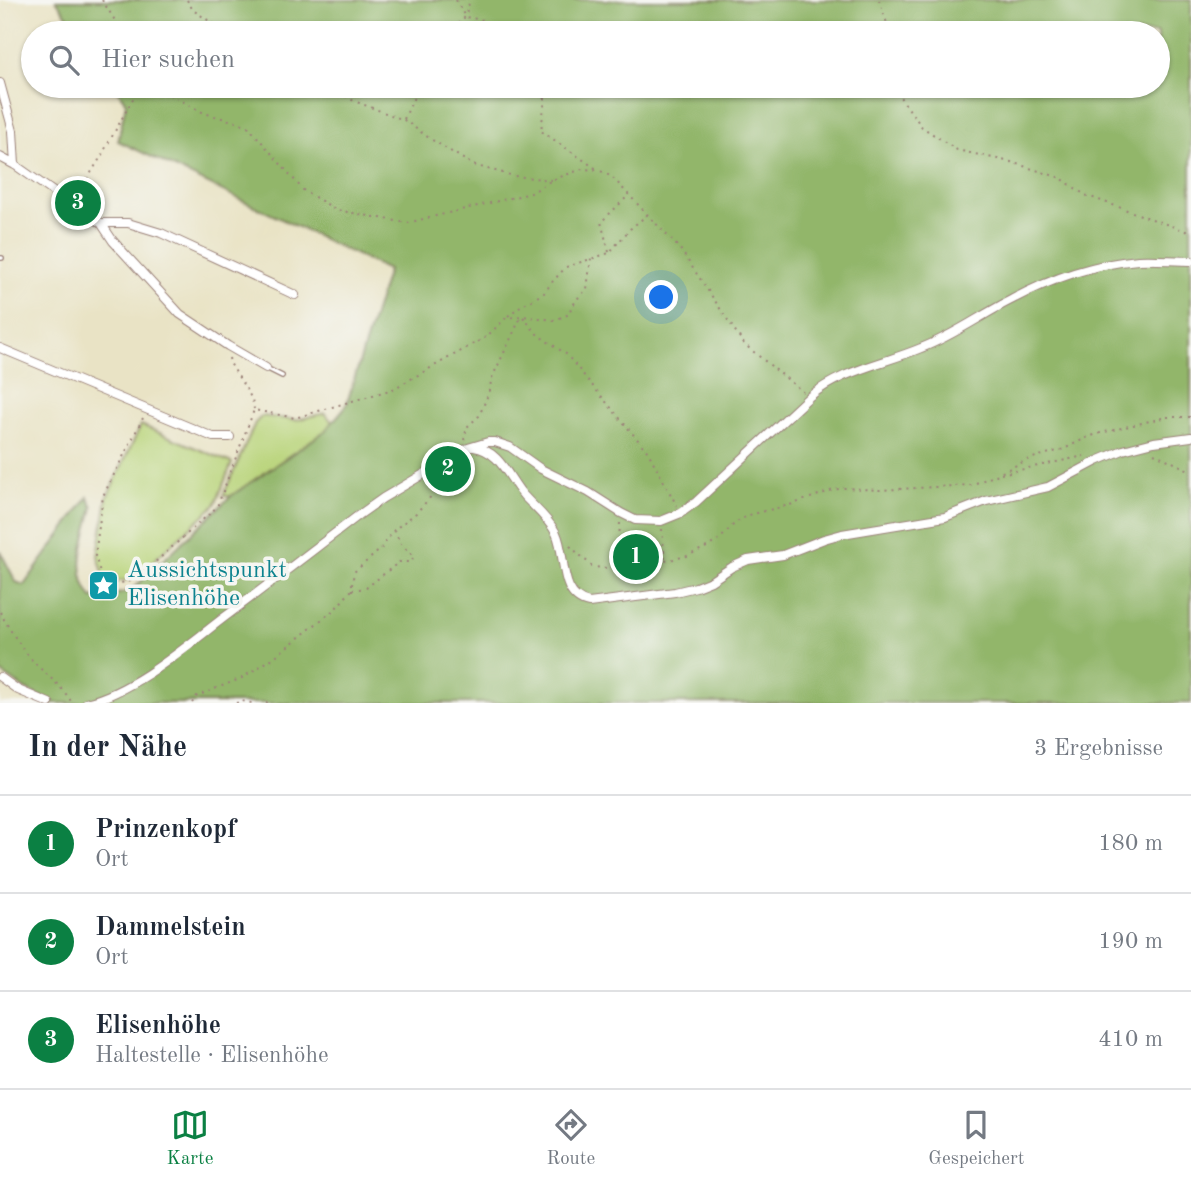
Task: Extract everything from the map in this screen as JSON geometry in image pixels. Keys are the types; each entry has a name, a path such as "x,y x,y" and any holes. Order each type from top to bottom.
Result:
{"street":[{"path":"0,83 13,131 15,165"},
{"path":"0,157 102,223 113,242 180,314 266,369"},
{"path":"102,223 128,223 161,233 295,295"},
{"path":"86,703 133,683 168,661 359,515 464,450 488,442 502,444 541,469 588,492 635,520 661,521 681,513 704,495 827,383 861,368 922,348 1018,296 1065,276 1133,261 1191,261"},
{"path":"0,348 213,438 230,437"},
{"path":"464,450 477,447 500,462 522,494 549,522 559,542 568,585 574,596 589,603 687,590 703,585 748,560 783,555 842,534 945,517 986,501 1048,487 1123,450 1191,437"},
{"path":"0,677 18,690 49,703"}],"lane":[{"path":"266,369 282,376"}],"path":[{"path":"102,0 115,21"},
{"path":"187,0 193,10 210,21"},
{"path":"456,0 465,17"},
{"path":"461,21 465,17 470,0"},
{"path":"879,0 886,21"},
{"path":"465,17 485,21"},
{"path":"72,205 133,98"},
{"path":"176,98 204,113 247,125 304,191 337,210 407,223 531,193 552,180 582,169 599,170"},
{"path":"349,98 404,120 473,165 514,176 552,180"},
{"path":"404,120 414,98"},
{"path":"544,98 541,131 612,177 680,250 744,344 810,397"},
{"path":"901,98 922,127 957,150 1011,162 1061,178 1085,195 1191,233"},
{"path":"582,169 588,163"},
{"path":"610,253 601,222 629,195"},
{"path":"254,410 295,418 393,389 486,337 519,307 544,293 566,267 610,253 630,229 648,214"},
{"path":"506,318 522,316 554,320 567,315 587,289 591,258"},
{"path":"464,450 467,427 479,416 490,390 491,380 522,316"},
{"path":"522,316 538,335 566,355 648,452 681,513"},
{"path":"147,410 103,496 95,556 104,585 134,581 217,507 254,410 251,399 230,363 228,346"},
{"path":"559,542 566,543 593,567 607,568 627,562 640,565 665,561 687,556 709,546 735,523 749,515 793,505 833,490 971,485 1097,434 1166,417 1191,416"},
{"path":"192,703 197,696 242,678 273,658 335,609 351,590 354,572 381,549 394,530 416,513 436,491 439,476"},
{"path":"621,513 619,534 622,555 627,562"},
{"path":"661,521 665,561"},
{"path":"351,590 366,588 399,562 410,562 414,557 400,543 394,530"},
{"path":"0,612 32,660 66,693 72,703"},
{"path":"236,703 252,703"}],"green space":[{"path":"56,0 1191,0 1191,703 52,703 25,689 0,672 0,551 16,582 24,585 88,497 93,507 81,565 86,587 92,598 123,593 136,586 231,496 325,431 346,406 388,270 118,141 126,103 123,98 1170,98 1170,21 71,21"},
{"path":"325,413 332,422 325,431 231,496 223,496 255,423 262,416 296,420"},
{"path":"141,425 232,463 215,505 133,579 106,583 98,556 107,497"}],"place":[{"name":"Elisenhöhe","path":"78,203"},
{"name":"Dammelstein","path":"448,469"},
{"name":"Prinzenkopf","path":"636,557"},
{"name":"Aussichtspunkt Elisenhöhe","path":"104,585"}]}
